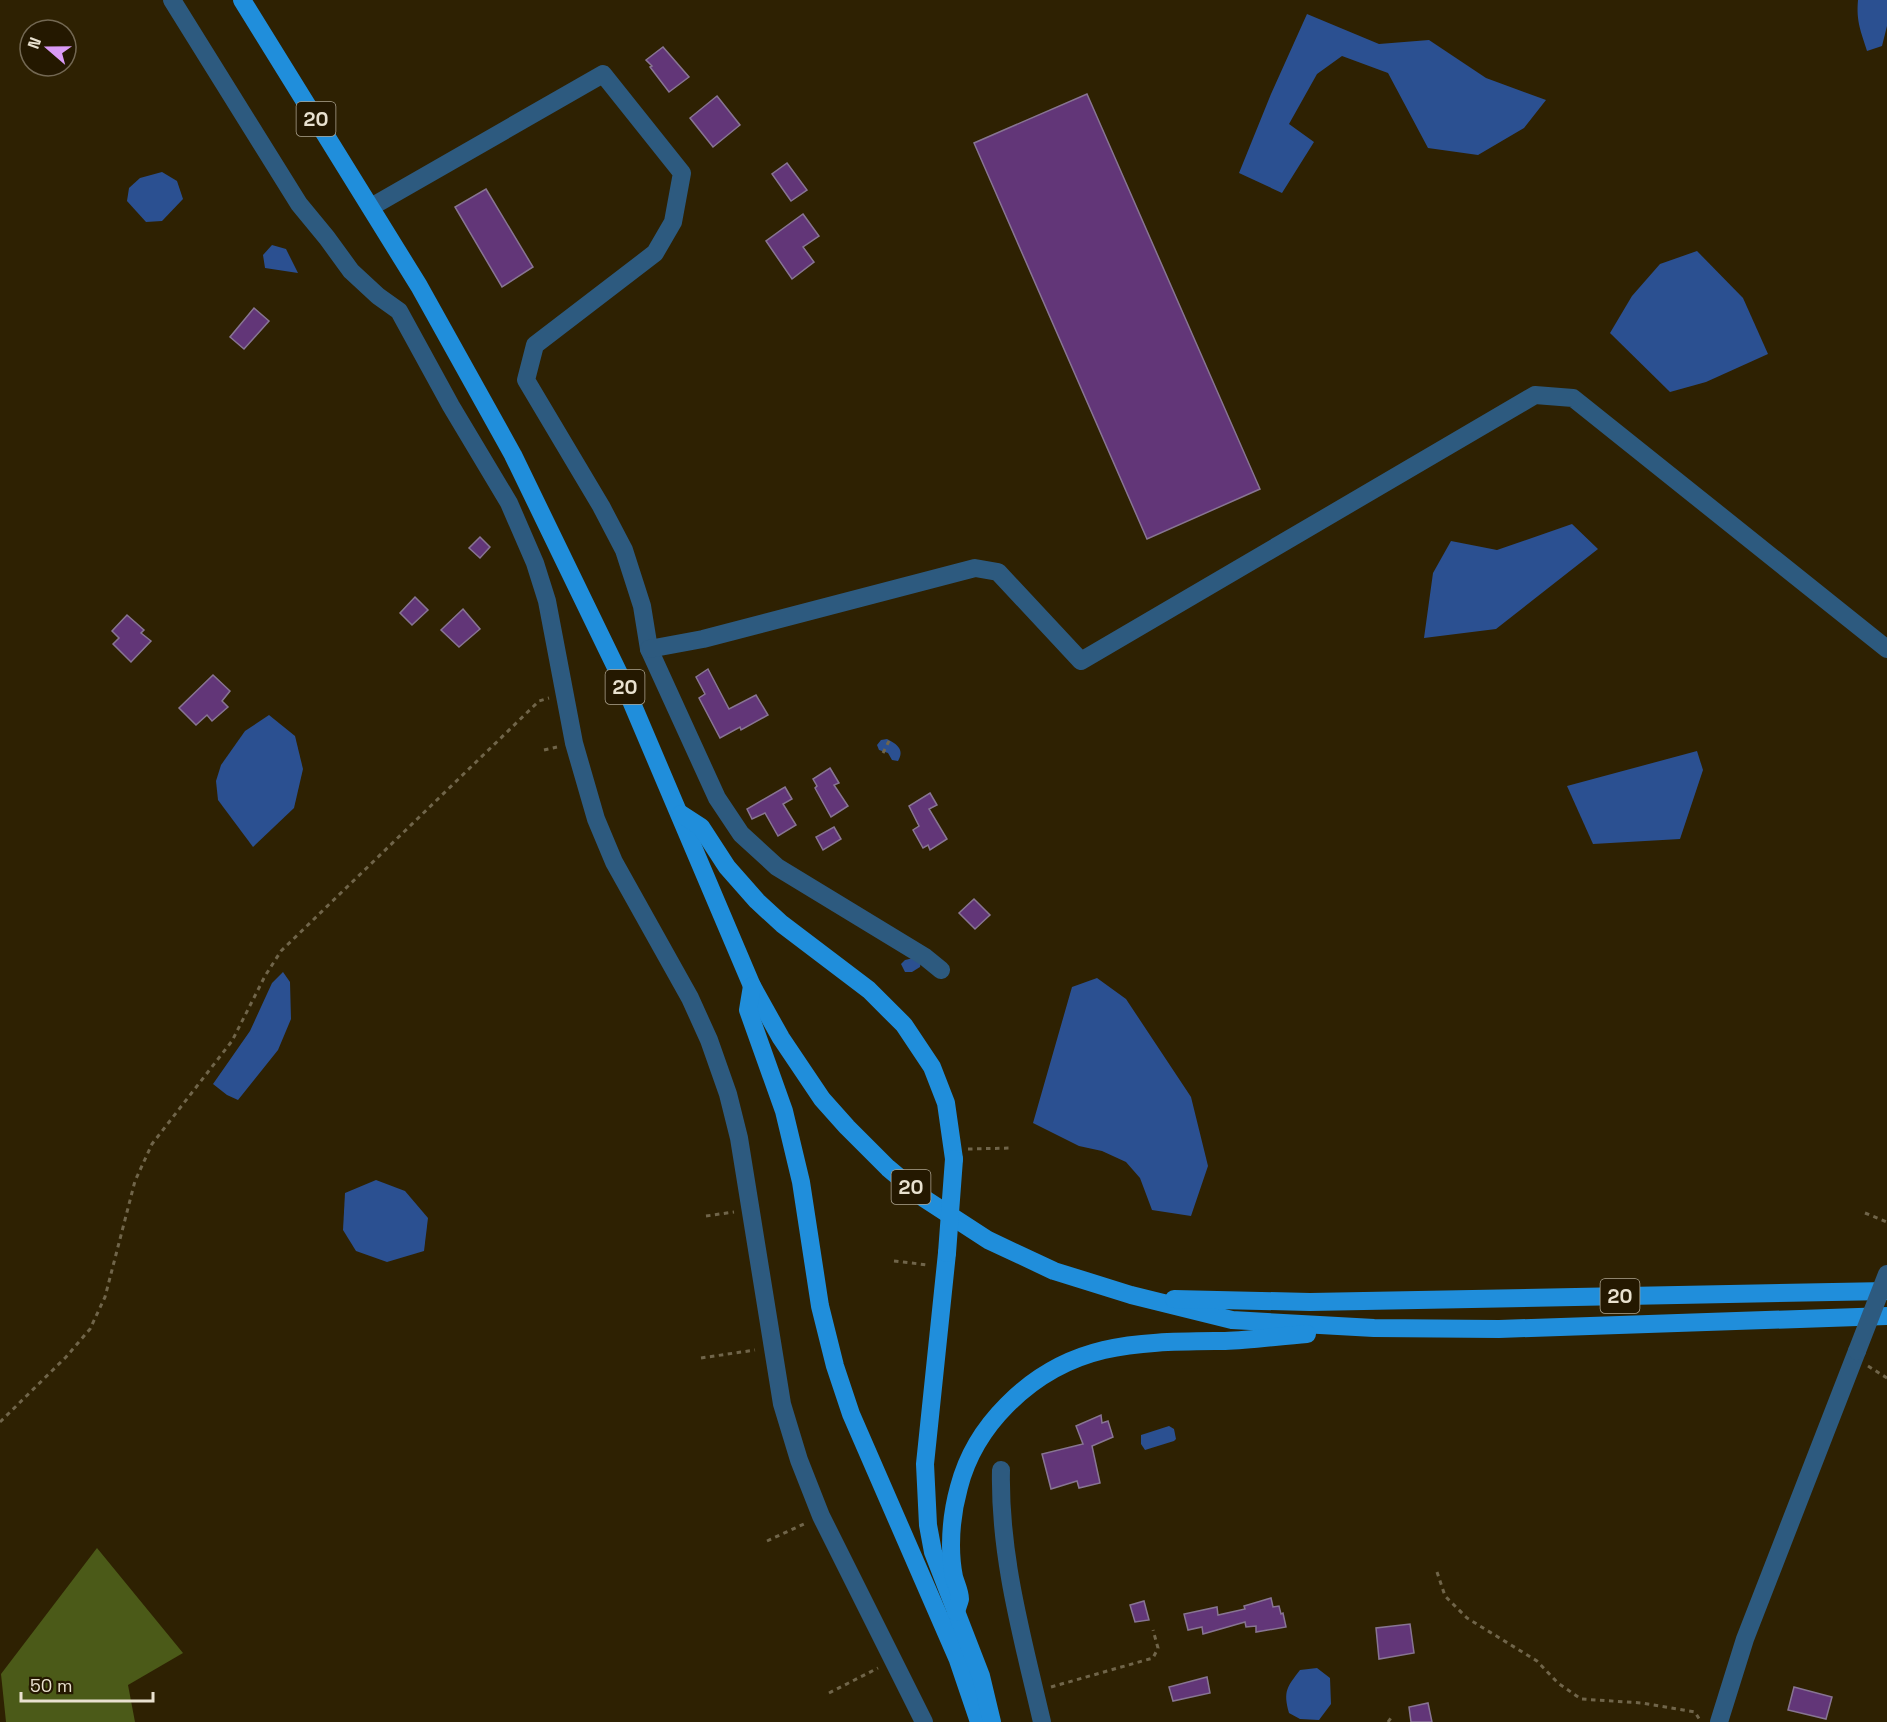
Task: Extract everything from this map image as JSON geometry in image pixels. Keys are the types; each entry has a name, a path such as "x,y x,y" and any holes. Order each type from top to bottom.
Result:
{"main road":[{"name":"20","path":"242,0 419,286 513,455 623,682 681,814 752,986 781,1038 822,1099 888,1168 925,1199 988,1240 1054,1271 1142,1298 1232,1320 1374,1328 1499,1329 1887,1316"},
{"path":"681,814 701,827 727,867 757,901 782,924 869,990 904,1025 932,1067 946,1104 953,1154 946,1260 925,1464 925,1497 933,1551 981,1676 992,1722"},
{"path":"752,986 748,1010 784,1111 801,1182 820,1306 835,1366 851,1414 958,1660 979,1722"},
{"name":"20","path":"1142,1298 1310,1302 1887,1291"},
{"path":"956,1612 960,1597 954,1576 951,1544 959,1485 980,1439 994,1418 1022,1390 1042,1375 1084,1354 1146,1342 1228,1341 1374,1328"}],"street":[{"path":"172,0 299,204 351,271 378,296 399,311 451,406 509,503 536,563 547,601 574,743 596,819 614,862 690,998 709,1040 728,1094 739,1138 786,1415 799,1460 821,1516 924,1722"},
{"path":"371,207 603,74 682,173 673,222 655,253 535,345 526,380 601,506 624,550 642,606 649,649 717,798 741,834 777,867 925,957 941,970"},
{"path":"649,649 703,639 975,568 998,572 1081,661 1535,395 1573,398 1887,650"},
{"path":"1719,1722 1745,1639 1887,1274"},
{"path":"1001,1470 1000,1503 1006,1560 1042,1722"}],"path":[{"path":"0,1422 66,1357 90,1329 105,1296 135,1181 152,1144 232,1041 265,976 281,951 530,710"},
{"path":"883,753 890,739"},
{"path":"953,1154 1011,1148"},
{"path":"706,1216 751,1209"},
{"path":"1865,1213 1887,1222"},
{"path":"894,1261 946,1260"},
{"path":"700,1358 773,1347"},
{"path":"1869,1366 1887,1378"},
{"path":"767,1541 821,1516"},
{"path":"1437,1572 1445,1596 1467,1618 1537,1661 1558,1683 1581,1699 1642,1703 1695,1712 1701,1722"},
{"path":"1035,1691 1153,1658 1158,1648 1153,1630"},
{"path":"829,1693 893,1660"},
{"path":"1388,1722 1394,1715"}],"green space":[{"path":"97,1548 183,1653 128,1685 135,1722 6,1722 1,1674"}],"water":[{"path":"1858,0 1887,0 1887,26 1882,46 1867,51 1858,21"},
{"path":"1307,14 1379,44 1429,40 1486,78 1546,100 1524,128 1478,155 1428,148 1388,73 1342,56 1317,74 1289,124 1314,142 1282,193 1239,173"},
{"path":"162,172 177,181 183,199 162,221 146,222 127,201 129,188 140,178"},
{"path":"272,245 286,249 298,273 265,268 263,255"},
{"path":"1697,251 1743,298 1768,354 1706,382 1670,392 1610,333 1632,296 1660,264"},
{"path":"1572,524 1598,549 1496,629 1424,638 1433,573 1451,541 1497,550"},
{"path":"269,715 295,736 303,769 294,808 253,847 218,800 216,781 221,765 245,731"},
{"path":"887,739 899,748 901,754 898,761 892,760 888,753 879,750 877,745 881,740"},
{"path":"1697,751 1703,770 1680,839 1593,844 1567,786"},
{"path":"918,957 921,961 920,967 912,972 905,972 901,964 905,960"},
{"path":"283,972 290,982 291,1019 278,1050 238,1100 213,1084 250,1031 272,983"},
{"path":"1097,978 1126,999 1191,1097 1208,1166 1191,1216 1152,1210 1140,1178 1126,1162 1102,1151 1079,1146 1033,1123 1072,987"},
{"path":"376,1180 405,1191 428,1218 424,1251 387,1262 356,1251 343,1230 345,1193"},
{"path":"1169,1426 1174,1429 1176,1439 1174,1441 1145,1450 1141,1444 1141,1435"},
{"path":"1317,1668 1330,1678 1331,1704 1319,1720 1300,1719 1289,1713 1287,1690 1300,1670"}],"building":[{"path":"663,47 689,77 669,92 646,60"},
{"path":"1087,94 1260,489 1147,539 974,143"},
{"path":"717,96 740,125 713,147 690,118"},
{"path":"787,163 807,190 791,201 772,174"},
{"path":"486,189 533,267 502,287 455,207"},
{"path":"803,214 819,236 803,247 814,262 792,279 766,241"},
{"path":"254,308 269,321 244,349 230,337"},
{"path":"480,537 490,547 480,558 469,548"},
{"path":"415,597 428,610 412,625 400,613"},
{"path":"463,609 480,629 459,647 441,630"},
{"path":"127,615 144,630 141,633 151,641 131,662 113,644 119,638 112,631"},
{"path":"708,669 729,709 756,695 768,715 741,730 740,727 720,738 699,698 705,694 696,677"},
{"path":"213,675 230,691 222,701 228,707 212,721 207,715 196,725 179,708"},
{"path":"830,768 839,783 834,785 848,806 831,817 815,788 817,786 813,779"},
{"path":"785,787 792,799 783,804 796,825 778,836 765,813 752,819 747,809"},
{"path":"930,793 937,805 929,809 947,839 930,850 928,845 923,848 913,830 919,826 909,806"},
{"path":"834,827 841,839 823,850 816,837"},
{"path":"974,899 990,915 975,929 959,913"},
{"path":"1101,1415 1102,1423 1108,1421 1113,1437 1092,1446 1100,1483 1079,1488 1077,1481 1051,1489 1042,1454 1083,1444 1076,1426"},
{"path":"1271,1598 1273,1607 1279,1606 1281,1614 1283,1613 1286,1627 1256,1632 1256,1626 1246,1627 1245,1622 1203,1634 1202,1627 1188,1630 1184,1614 1217,1607 1218,1615 1245,1609 1244,1606"},
{"path":"1144,1601 1149,1620 1135,1622 1130,1605"},
{"path":"1410,1624 1414,1653 1379,1659 1376,1628"},
{"path":"1207,1677 1210,1693 1173,1701 1169,1687"},
{"path":"1794,1687 1832,1697 1826,1719 1788,1710"},
{"path":"1428,1703 1432,1722 1411,1722 1409,1707"}]}
